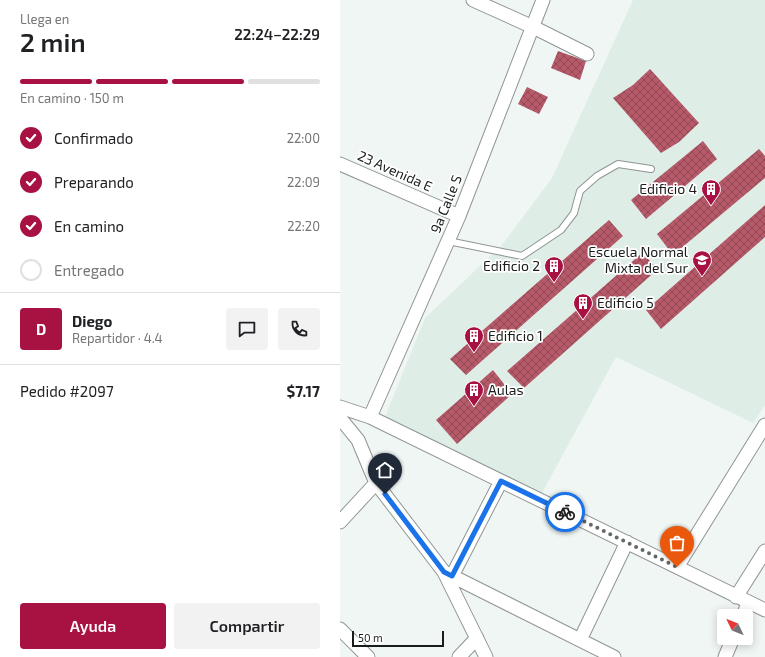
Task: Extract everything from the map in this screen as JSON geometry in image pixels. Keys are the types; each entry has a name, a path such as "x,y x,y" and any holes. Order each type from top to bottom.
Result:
{"street":[{"path":"473,0 533,27 587,54"},
{"name":"9a Calle S","path":"370,417 459,216 543,0"},
{"name":"23 Avenida E","path":"340,164 459,216"},
{"path":"340,407 370,417 765,610"},
{"path":"340,418 358,440 376,483 448,574 486,657"},
{"path":"677,567 765,425"},
{"path":"448,574 501,481"},
{"path":"340,522 376,483"},
{"path":"580,640 627,542"},
{"path":"742,609 742,600 765,551"},
{"path":"448,574 580,640 600,653 614,657"},
{"path":"340,629 368,657"},
{"path":"459,657 478,638"},
{"path":"726,657 730,645"}],"lane":[{"path":"448,241 522,256 561,230 574,213 580,191 597,176 618,164 651,169"}],"shaded area":[{"path":"633,0 765,0 765,405 753,423 616,357 542,493 385,417 425,318 501,246 552,178"}],"building":[{"path":"558,51 586,61 580,80 551,68"},
{"path":"650,69 699,123 679,142 661,153 613,98 633,85"},
{"path":"527,87 548,97 539,114 518,104"},
{"path":"703,141 717,159 646,219 631,200"},
{"name":"Edificio 4","path":"759,149 765,156 765,178 673,255 657,234"},
{"name":"Escuela Normal Mixta del Sur","path":"765,205 765,237 661,329 646,310"},
{"name":"Edificio 2","path":"609,220 623,236 466,375 450,359"},
{"name":"Edificio 5","path":"642,253 658,269 524,388 507,371"},
{"name":"Aulas","path":"493,370 512,394 457,444 436,420"}],"way so far":[{"path":"565,512 677,567"}],"place":[{"name":"Edificio 4","path":"711,206"},
{"name":"Escuela Normal Mixta del Sur","path":"702,277"},
{"name":"Edificio 2","path":"554,283"},
{"name":"Edificio 5","path":"583,320"},
{"name":"Edificio 1","path":"474,353"},
{"name":"Aulas","path":"474,407"}],"route":[{"path":"385,494 444,572 452,576 501,481 565,512"}]}
